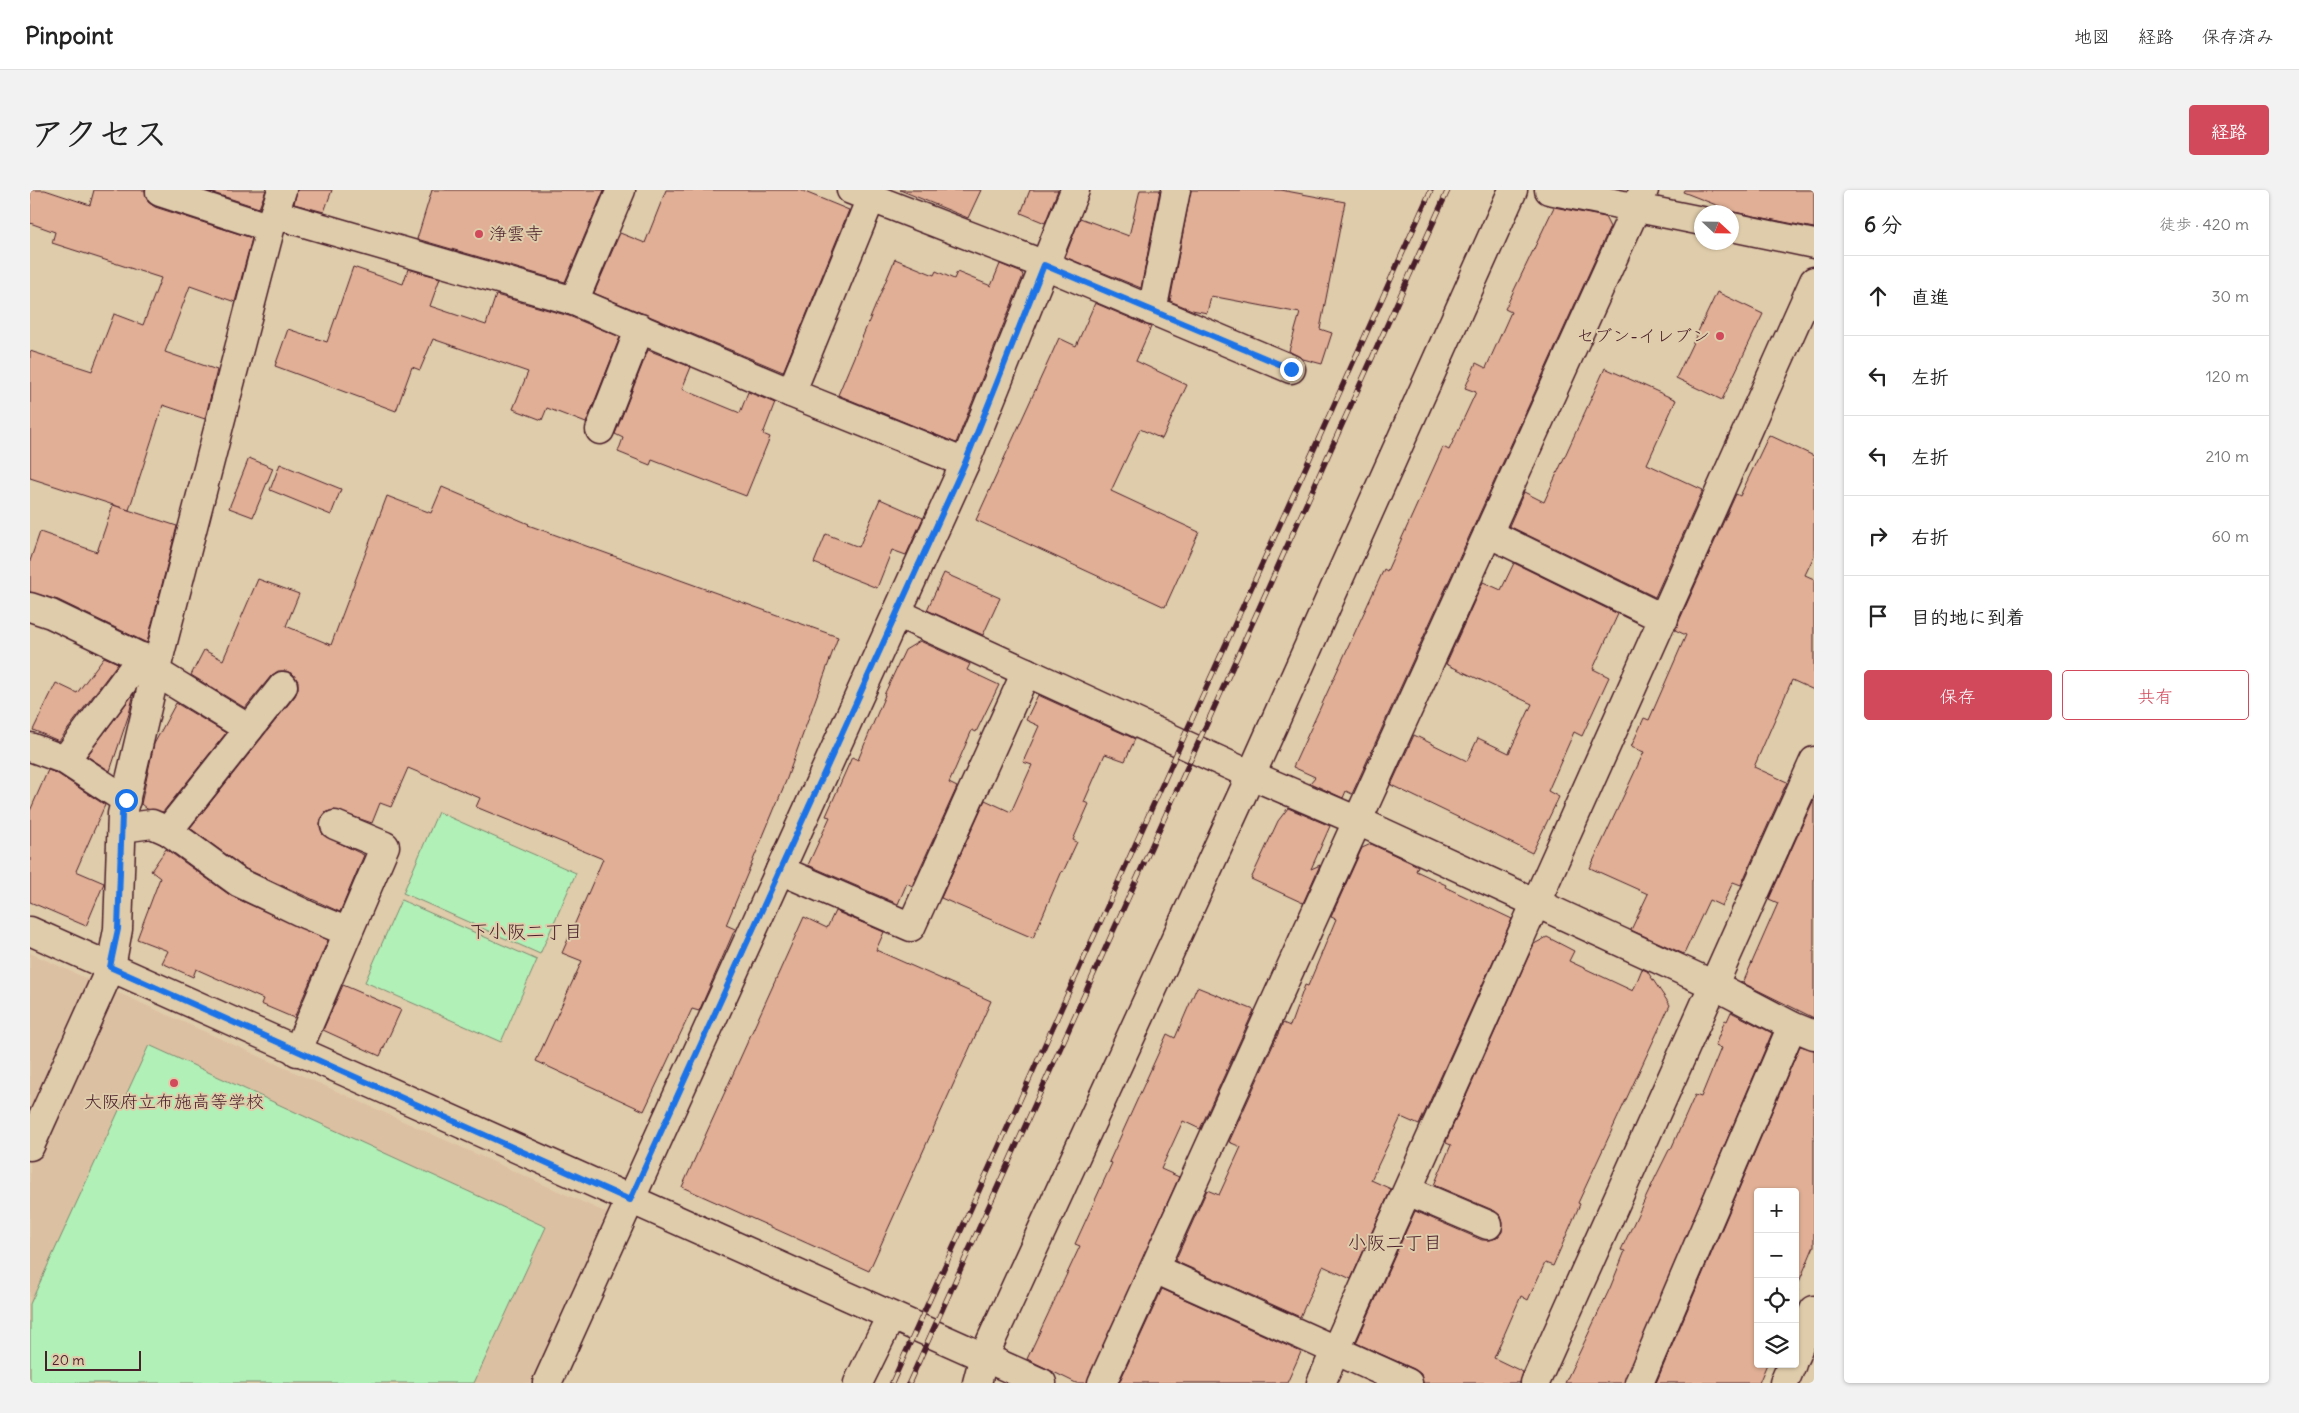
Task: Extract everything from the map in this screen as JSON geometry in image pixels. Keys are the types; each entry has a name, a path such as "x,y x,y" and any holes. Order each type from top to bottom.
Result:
{"street":[{"path":"574,302 622,190"},
{"path":"547,1383 965,463 1075,190"},
{"path":"1152,311 1176,190"},
{"path":"976,1383 984,1356 1251,776 1513,190"},
{"path":"1549,190 1640,199 1694,218"},
{"path":"160,192 275,211 574,302 640,328 792,394 965,463"},
{"path":"792,394 871,194 1291,369"},
{"path":"1102,1383 1640,199"},
{"path":"30,1146 110,967 118,929 122,828 152,664 275,211"},
{"path":"1739,228 1814,244"},
{"path":"1322,1383 1814,281"},
{"path":"600,430 640,328"},
{"path":"1488,533 1664,619"},
{"path":"30,607 51,614 152,664 249,729"},
{"path":"897,613 1251,776 1358,821 1714,985 1803,1030 1639,1383"},
{"path":"65,760 152,664"},
{"path":"780,870 911,927 1026,672"},
{"path":"168,831 282,686"},
{"path":"30,748 65,760 126,800"},
{"path":"1535,1383 1814,761"},
{"path":"122,828 152,824 168,831 238,882 348,932"},
{"path":"297,1052 385,846 335,825"},
{"path":"30,930 297,1052 1042,1383"},
{"path":"1408,1191 1488,1225"},
{"path":"1155,1268 1336,1352 1408,1383"},
{"path":"1799,1346 1814,1310"},
{"path":"858,1383 890,1316"},
{"path":"1784,1383 1790,1368"}],"shaded area":[{"name":"大阪府立布施高等学校","path":"30,953 607,1213 530,1383 30,1383"}],"green space":[{"path":"438,812 576,873 540,954 403,893"},
{"path":"401,900 537,960 501,1042 365,982"},
{"name":"大阪府立布施高等学校","path":"149,1045 546,1227 474,1383 30,1383 30,1304"}],"building":[{"path":"30,190 45,190 90,205 94,190 145,190 148,202 155,207 252,238 235,302 190,286 165,352 217,370 205,419 163,405 129,510 30,478 30,351 92,371 114,314 143,325 161,278 52,243 55,232 30,223"},
{"path":"204,190 266,190 259,208"},
{"path":"297,190 332,190 324,212 294,204"},
{"path":"432,190 604,190 565,282 417,239"},
{"path":"666,190 800,190 849,210 783,372 594,293 620,233 645,243"},
{"path":"900,190 981,190 968,218"},
{"path":"1030,190 1058,190 1045,223 1021,213"},
{"path":"1140,190 1160,190 1141,288 1065,257 1080,218 1129,236"},
{"path":"1191,190 1281,190 1345,202 1320,329 1332,333 1322,364 1303,359 1289,351 1300,313 1211,296 1207,313 1192,310 1170,301"},
{"path":"1684,190 1814,190 1814,228 1739,213 1739,205 1716,205 1683,192"},
{"path":"1554,207 1605,217 1610,227 1352,794 1346,791 1343,798 1310,783 1315,777 1293,767 1384,569 1387,571 1443,447 1449,450 1476,392 1465,388 1476,363 1486,368 1511,312 1505,309"},
{"path":"895,259 934,275 936,271 954,279 957,272 991,286 1000,264 1022,273 1023,276 956,443 838,395"},
{"path":"353,267 403,284 408,269 440,278 430,306 486,325 496,295 569,316 620,337 586,423 547,408 542,420 513,409 528,372 433,339 420,370 412,367 396,411 275,366 288,329 327,342"},
{"path":"1717,292 1763,314 1722,400 1676,378"},
{"path":"1095,303 1151,327 1136,361 1187,385 1162,439 1140,429 1111,491 1199,532 1165,607 976,520 1059,338 1076,346"},
{"path":"648,350 691,367 682,389 740,413 748,392 775,403 763,434 770,437 746,496 652,460 650,465 618,452 623,438 615,434"},
{"path":"1605,368 1676,400 1647,464 1703,490 1655,597 1509,526 1524,492 1544,502"},
{"path":"1769,435 1814,456 1814,556 1805,575 1814,579 1814,690 1792,680 1754,767 1787,782 1741,885 1733,882 1722,906 1709,900 1684,954 1631,930 1648,894 1590,868 1644,752 1631,747 1644,718 1649,720 1686,635 1675,630 1736,494 1740,496"},
{"path":"249,458 273,468 253,517 229,508"},
{"path":"280,464 341,489 331,515 270,490"},
{"path":"442,487 528,525 838,637 786,781 726,925 735,929 699,1011 692,1009 644,1111 536,1061 582,961 562,953 603,859 476,807 480,798 408,768 391,807 380,803 372,823 334,810 326,812 321,819 320,826 323,835 364,855 340,912 246,869 190,828 295,696 298,688 298,681 293,674 286,671 278,671 271,676 245,708 191,675 204,650 223,660 258,579 299,594 286,626 331,645 387,496 431,513"},
{"path":"880,499 923,518 906,555 892,550 877,588 814,563 826,534 859,547"},
{"path":"113,505 177,526 147,643 58,600 30,592 30,561 40,532 97,552"},
{"path":"1514,563 1618,614 1593,669 1609,677 1582,736 1574,732 1548,791 1559,797 1532,853 1391,785 1414,735 1467,761 1478,738 1509,753 1532,704 1446,664 1483,582 1501,590"},
{"path":"944,573 1000,598 983,635 927,610"},
{"path":"920,641 970,664 967,670 999,685 976,732 972,730 949,783 957,787 912,886 907,883 898,904 808,865 830,817 826,816 852,757 858,760 884,695 905,650"},
{"path":"104,657 118,663 59,741 33,730 56,683 77,693"},
{"path":"134,693 129,714 110,771 87,756"},
{"path":"1038,695 1135,739 1125,761 1105,754 1084,802 1089,804 1073,840 1077,842 1062,871 1033,938 941,898 985,800 1011,812 1032,765 1023,762 1039,726 1026,720"},
{"path":"176,703 226,733 163,812 147,809 141,804 154,744"},
{"path":"48,770 58,774 105,805 76,871 104,883 86,926 30,902 30,811"},
{"path":"1814,799 1814,1018 1743,983 1778,903 1769,899"},
{"path":"1288,808 1330,826 1311,869 1320,865 1303,903 1251,879 1278,821"},
{"path":"1371,844 1418,866 1416,871 1446,885 1445,887 1512,919 1419,1125 1401,1117 1371,1180 1391,1189 1351,1279 1323,1266 1300,1317 1175,1261 1207,1190 1219,1195 1241,1147 1229,1142 1283,1023 1290,1026 1305,985 1308,986 1336,919 1331,917 1362,848"},
{"path":"166,849 231,896 328,940 294,1018 261,1004 263,999 196,969 193,977 162,963 168,951 137,939 160,878 151,871"},
{"path":"835,911 884,932 876,950 991,1001 869,1271 682,1187 804,917 827,928"},
{"path":"1547,937 1574,951 1569,961 1633,991 1642,969 1647,971 1670,1005 1578,1203 1580,1204 1553,1266 1545,1263 1528,1300 1521,1296 1494,1358 1523,1372 1520,1383 1423,1383 1421,1374 1414,1369 1356,1343 1415,1211 1482,1240 1497,1238 1502,1232 1503,1223 1501,1216 1495,1211 1434,1185 1451,1145 1446,1143 1447,1139 1534,944"},
{"path":"343,985 401,1010 380,1056 323,1030"},
{"path":"1197,987 1254,1010 1200,1129 1183,1121 1161,1169 1179,1177 1087,1383 1076,1383 1027,1359 1080,1246 1075,1244 1112,1163 1109,1162 1167,1034 1175,1038"},
{"path":"1731,1012 1772,1033 1624,1383 1565,1383 1610,1288 1625,1251 1621,1250 1656,1176 1671,1149 1695,1095 1701,1097 1721,1048 1715,1046 1725,1020 1727,1021"},
{"path":"1800,1046 1814,1050 1814,1246 1799,1282 1799,1188 1754,1188 1754,1368 1765,1368 1759,1383 1656,1383"},
{"path":"1162,1289 1301,1352 1287,1383 1119,1383"}],"railway":[{"path":"892,1383 1431,190"},
{"path":"909,1383 1448,190"}],"place":[{"name":"浄雲寺","path":"479,234"},
{"name":"セブン-イレブン","path":"1720,336"},
{"name":"大阪府立布施高等学校","path":"174,1083"}],"district":[{"name":"下小阪二丁目","path":"526,931"},
{"name":"小阪二丁目","path":"1395,1242"}],"route":[{"path":"126,800 122,814 118,929 110,967 630,1200 965,463 1044,265 1291,369"}]}
